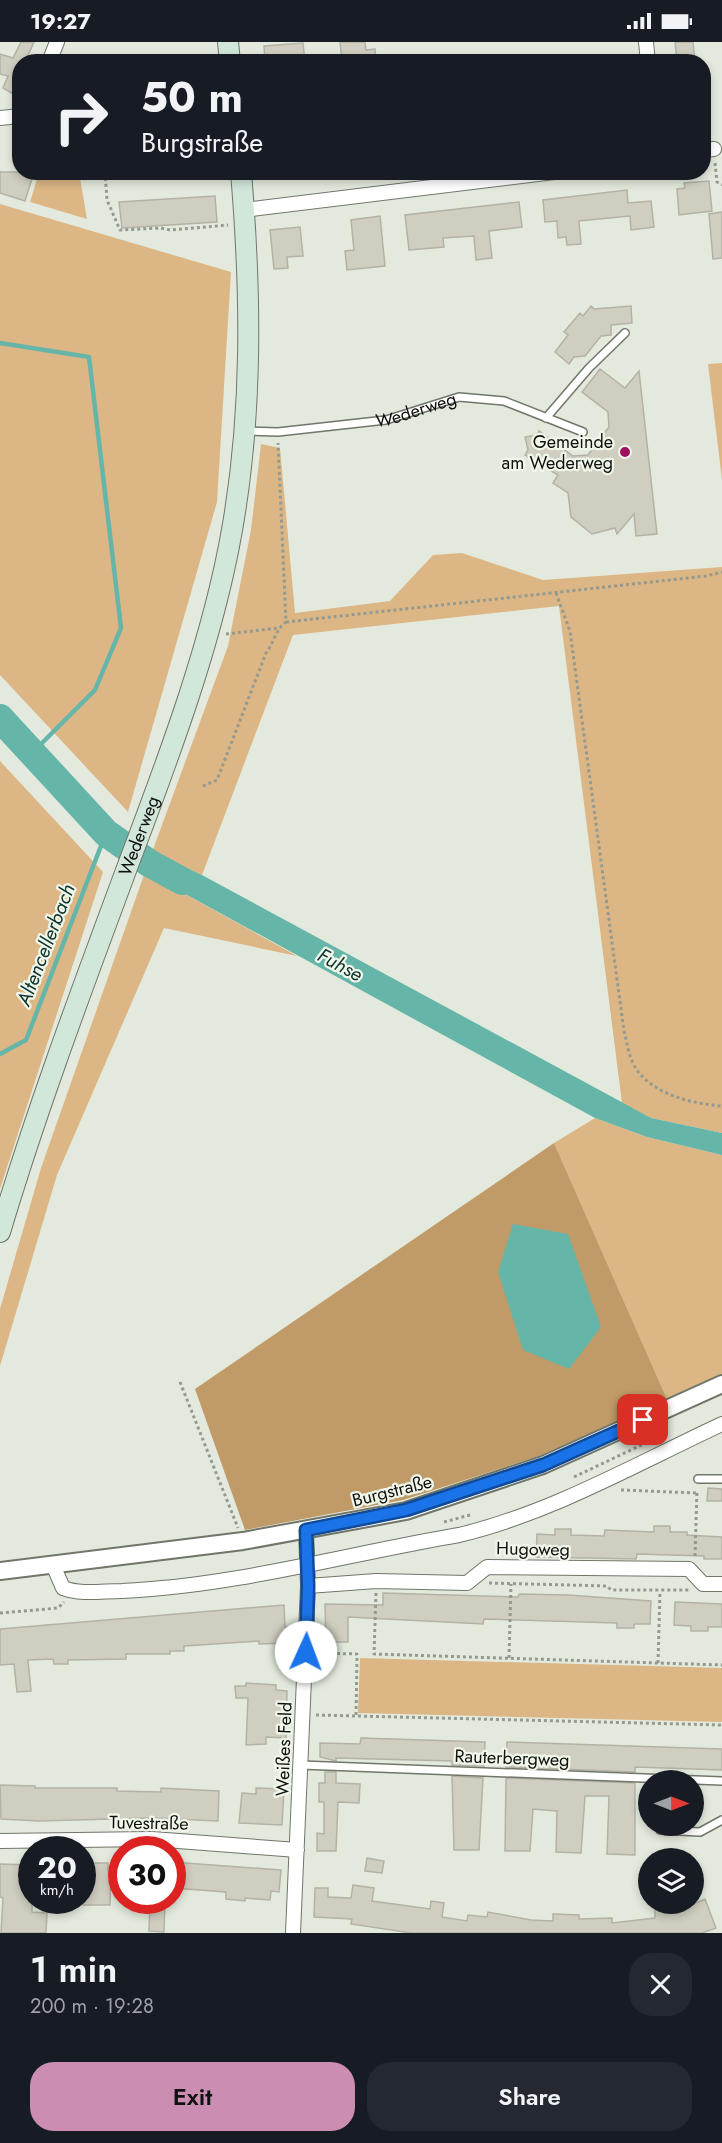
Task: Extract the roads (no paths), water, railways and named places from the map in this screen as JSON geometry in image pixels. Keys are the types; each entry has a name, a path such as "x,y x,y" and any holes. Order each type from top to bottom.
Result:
{"main road":[{"name":"Wederweg","path":"0,1232 22,1158 161,776 206,636 232,532 246,431 249,326 242,180"}],"street":[{"path":"245,217 499,180"},
{"name":"Burgstraße","path":"0,1571 243,1540 406,1510 543,1465 722,1384"},
{"path":"52,1565 63,1588 74,1592 139,1590 223,1581 495,1527 538,1510 722,1424"},
{"name":"Weißes Feld","path":"293,1933 306,1652 308,1565 306,1530"},
{"name":"Hugoweg","path":"308,1586 376,1581 467,1583 487,1567 688,1569 703,1584 722,1584"},
{"name":"Tuvestraße","path":"0,1841 152,1839 297,1850"}],"lane":[{"path":"546,418 589,368 625,333"},
{"name":"Wederweg","path":"246,431 278,432 386,420 459,397 504,401 583,432"},
{"path":"698,1479 722,1479"},
{"name":"Rauterbergweg","path":"301,1766 638,1778"},
{"name":"Rauterbergweg","path":"704,1780 722,1781"},
{"path":"704,1830 722,1820"}],"water":[{"path":"152,852 202,875 651,1118 722,1133 722,1155 647,1137 595,1118 145,872"},
{"path":"513,1224 568,1234 601,1327 569,1369 523,1350 498,1272"}],"waterway":[{"path":"0,343 89,357 121,628 95,690 33,752"},
{"name":"Fuhse","path":"0,718 106,833 149,863 182,881"},
{"name":"Altencellerbach","path":"0,1054 26,1040 106,833"}],"place":[{"name":"Gemeinde am Wederweg","path":"625,452"}]}
